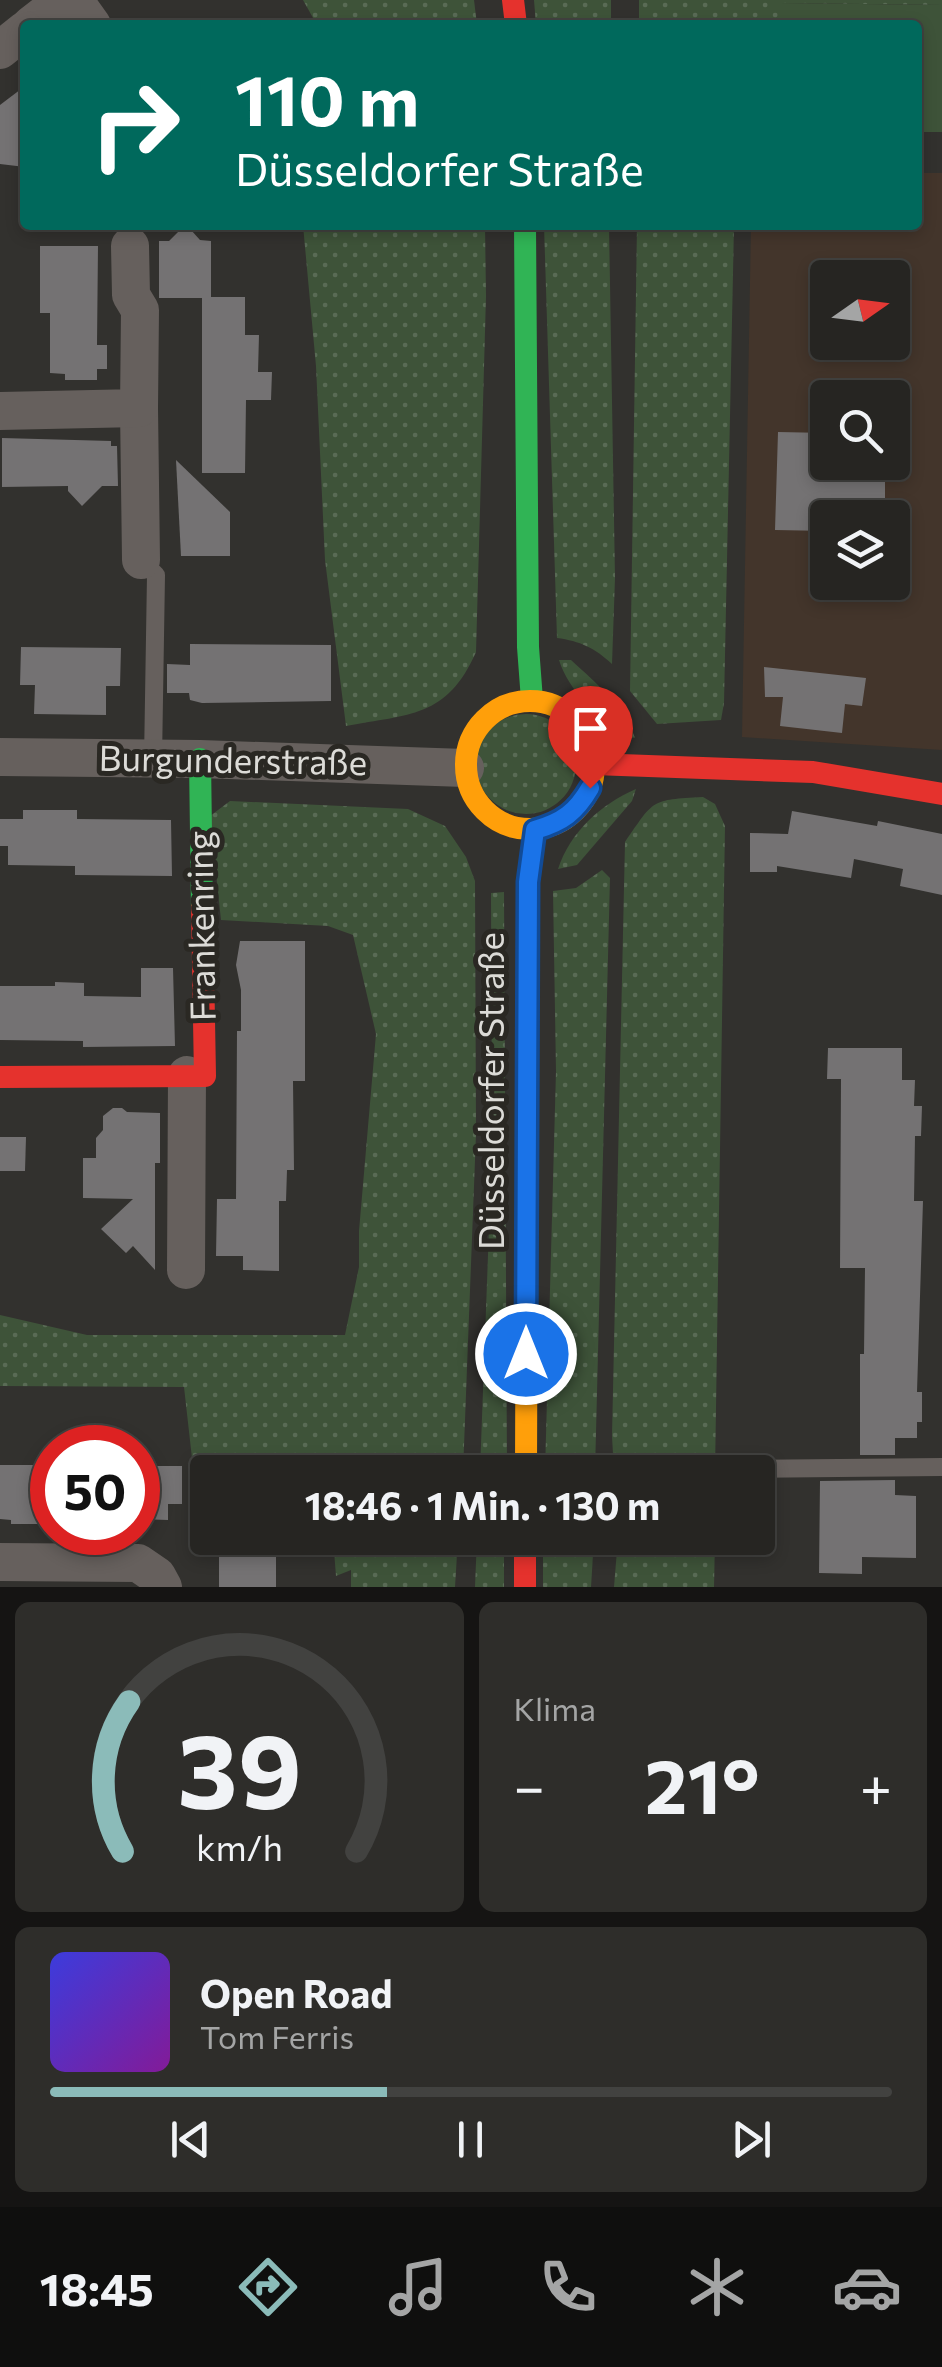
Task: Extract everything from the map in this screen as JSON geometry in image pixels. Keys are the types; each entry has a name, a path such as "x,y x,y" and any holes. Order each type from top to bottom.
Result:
{"main road":[{"path":"525,230 528,647 532,700"},
{"path":"532,700 556,706 576,720 589,740 594,764 590,788 578,809 558,823 535,830 510,827 487,814 472,794 465,768 469,742 483,720 506,705 532,700"},
{"name":"Frankenring","path":"187,1076 204,1076 200,759"},
{"path":"594,764 816,770 942,794"},
{"name":"Düsseldorfer Straße","path":"526,1455 528,882 535,830"},
{"path":"0,1077 187,1076"},
{"path":"525,1555 525,1587"}],"street":[{"path":"39,16 74,0 88,20"},
{"path":"0,50 20,33"},
{"path":"130,246 131,294 140,310 141,560"},
{"path":"0,411 139,408"},
{"name":"Burgunderstraße","path":"0,757 465,768"},
{"name":"Frankenring","path":"186,1270 187,1076"},
{"path":"0,1562 138,1563 157,1576 162,1587"}],"lane":[{"path":"141,560 156,575 154,760"},
{"path":"775,1469 942,1467"}],"shaded area":[{"path":"922,173 942,173 942,750 742,737 751,230 922,230"}],"green space":[{"path":"303,0 474,0 476,20 314,20"},
{"path":"534,0 611,0 611,20 536,20"},
{"path":"639,0 942,0 942,5 783,3 782,20 639,20"},
{"path":"782,3 942,5 942,132 922,132 922,20 782,20"},
{"path":"303,230 485,230 476,652 465,674 439,701 407,715 346,726 325,560 316,366"},
{"path":"544,230 609,230 615,578 612,664 587,646 557,638"},
{"path":"637,230 734,230 721,720 657,724 630,691"},
{"path":"559,660 571,660 599,686 625,716 635,738 621,737 593,711 570,682"},
{"path":"526,714 545,718 561,729 572,745 576,764 572,783 561,799 545,810 526,814 507,810 491,799 480,783 476,764 480,745 491,729 507,718"},
{"path":"636,789 632,801 577,865 558,869 570,843 588,821"},
{"path":"703,797 715,804 725,826 715,1455 613,1455 625,842 649,810 673,799"},
{"path":"230,801 408,809 445,826 466,857 475,881 476,1134 464,1455 192,1455 184,1387 0,1386 0,1315 87,1335 345,1335 359,1267 376,1034 353,935 328,926 221,920 210,816"},
{"path":"602,870 610,878 595,1455 545,1455 556,1071 553,891 576,888"},
{"path":"504,892 507,1455 481,1455 492,1147 491,893"},
{"path":"334,1555 457,1555 455,1587 351,1587 351,1570 336,1576"},
{"path":"476,1555 504,1555 504,1587 475,1587"},
{"path":"543,1555 593,1555 591,1587 543,1587"},
{"path":"617,1555 715,1555 714,1587 614,1587"}],"building":[{"path":"20,90 20,166 0,164 0,105"},
{"path":"180,230 191,230 200,240 211,241 211,297 245,297 245,335 259,335 258,372 272,372 271,400 246,400 245,473 202,473 202,298 159,298 159,241 169,241"},
{"path":"40,246 98,246 97,345 107,345 107,369 97,369 97,380 65,380 65,374 50,373 50,313 40,313"},
{"path":"778,432 810,433 810,480 885,480 885,500 810,500 810,531 775,530"},
{"path":"2,438 111,441 111,446 117,446 118,486 102,486 82,506 68,486 2,487"},
{"path":"176,460 230,512 230,556 181,556"},
{"path":"190,644 331,645 331,701 202,703 190,700 189,693 167,693 167,664 190,665"},
{"path":"21,647 121,648 120,686 106,686 106,715 34,714 35,685 20,685"},
{"path":"764,667 866,678 862,706 845,704 842,733 780,726 783,697 765,697"},
{"path":"23,810 77,810 77,819 171,820 172,876 75,875 75,866 8,865 8,846 0,846 0,819 23,819"},
{"path":"792,811 877,826 878,821 942,834 942,895 900,886 903,869 854,859 851,878 777,866 777,872 750,872 750,833 788,834"},
{"path":"240,941 305,941 305,1081 293,1081 294,1170 287,1170 286,1201 279,1201 279,1271 243,1270 243,1256 216,1256 217,1199 236,1199 237,1031 241,1031 241,990 236,965"},
{"path":"141,968 173,968 175,1046 83,1047 83,1041 0,1040 0,986 84,983 84,996 141,997"},
{"path":"828,1048 902,1048 902,1080 915,1080 914,1106 922,1106 921,1136 915,1136 914,1201 923,1201 917,1392 922,1392 922,1422 917,1422 917,1438 895,1438 895,1455 860,1455 865,1268 840,1268 841,1079 827,1079"},
{"path":"113,1108 160,1113 160,1163 155,1163 155,1270 133,1246 126,1253 101,1229 133,1199 83,1198 83,1158 96,1158 96,1138 103,1130 103,1116"},
{"path":"0,1137 26,1137 25,1171 0,1171"},
{"path":"0,1465 30,1465 30,1524 11,1524 11,1520 0,1519"},
{"path":"160,1466 182,1466 182,1504 168,1504 168,1520 160,1520"},
{"path":"895,1480 895,1495 916,1496 916,1558 862,1557 862,1574 819,1573 820,1481"},
{"path":"219,1555 276,1555 276,1587 219,1587"}],"traffic: fast":[{"path":"525,230 528,647 532,700"},
{"path":"200,759 202,908"}],"traffic: slow":[{"path":"530,701 554,706 575,720 589,741 594,765 589,789 575,810 554,824 530,829 506,824 485,810 471,789 466,765 471,741 485,720 506,706 530,701"},
{"path":"526,1455 528,881 535,830"}],"traffic: jam":[{"path":"513,0 515,20"},
{"path":"594,764 813,772 942,794"},
{"path":"0,1077 205,1076 202,908"},
{"path":"525,1555 525,1587"}],"route":[{"path":"526,1354 528,882 535,830 558,823 578,809 590,788"}]}
